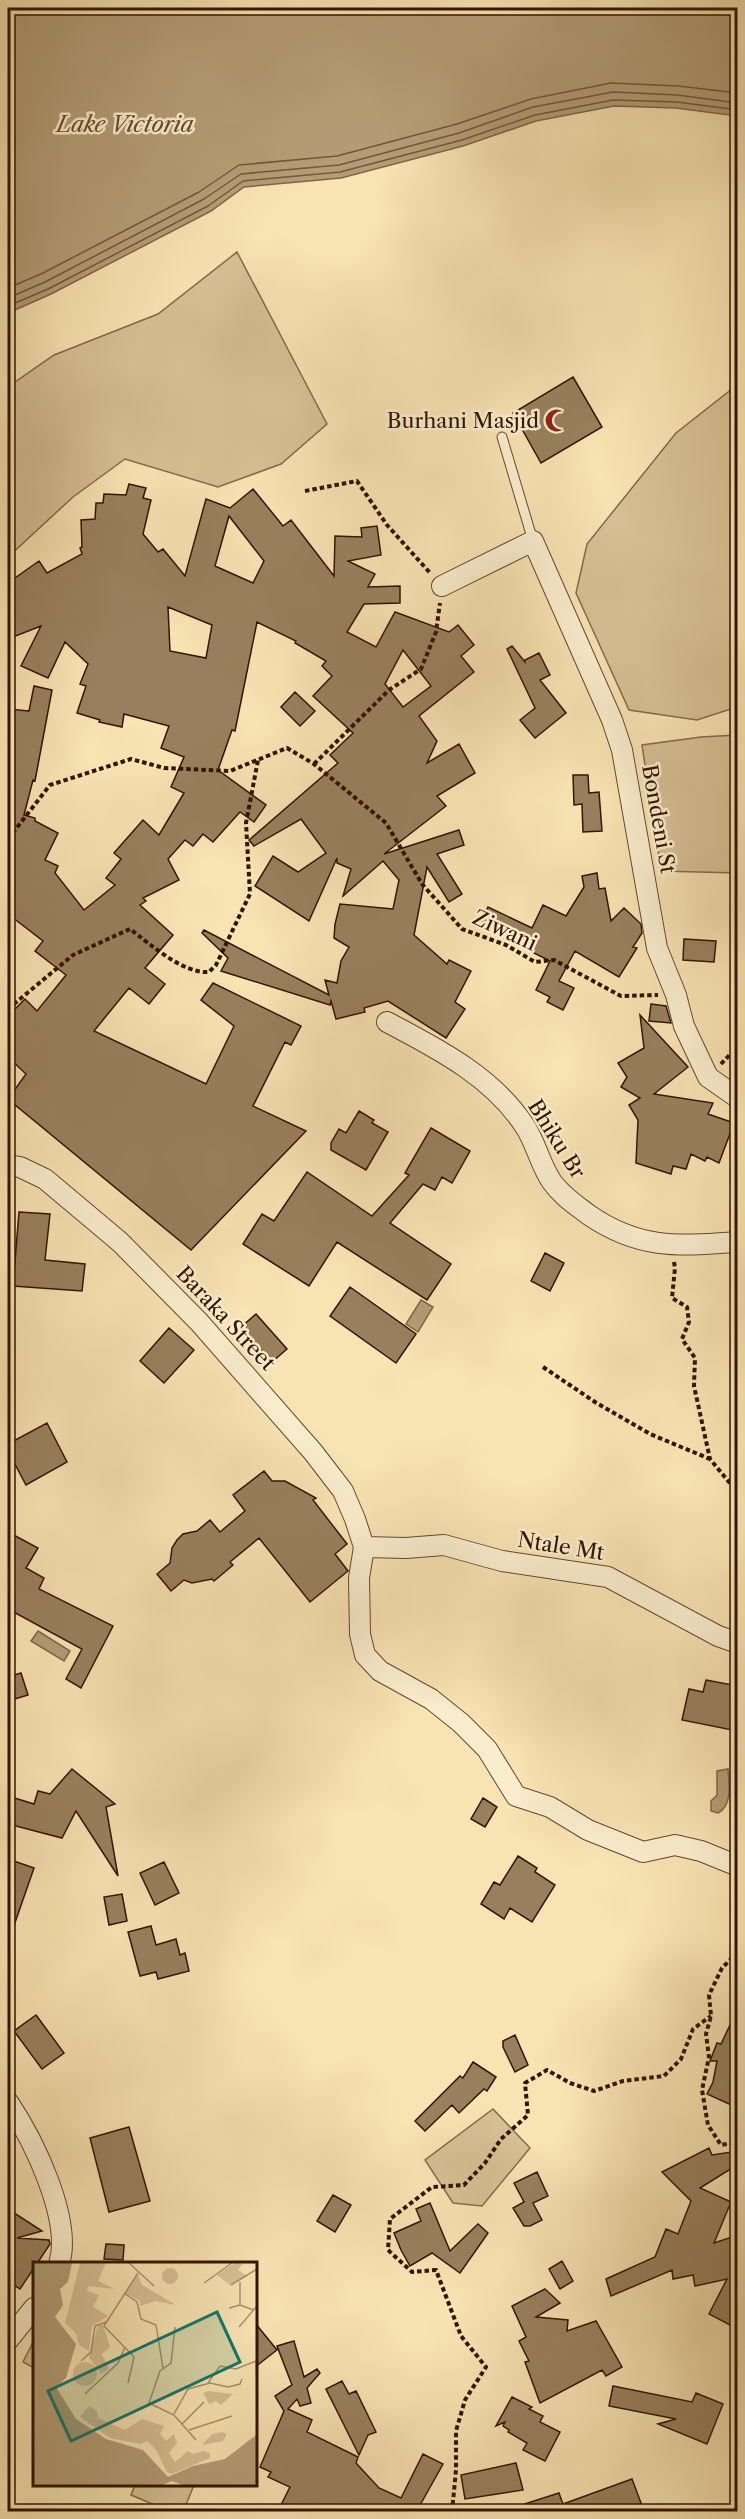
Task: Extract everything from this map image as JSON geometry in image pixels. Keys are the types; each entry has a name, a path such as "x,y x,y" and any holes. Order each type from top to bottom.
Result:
{"street":[{"path":"442,586 533,541"},
{"name":"Bondeni St","path":"533,541 612,720 622,750 657,948 676,995 684,1026 708,1077 738,1098"},
{"name":"Bhiku Br","path":"387,1022 447,1053 497,1094 524,1125 552,1181 569,1201 603,1225 636,1240 669,1244 738,1242"},
{"name":"Baraka Street","path":"8,1165 34,1172 80,1207 120,1242 199,1322 313,1452 343,1491 364,1547"},
{"name":"Ntale Mt","path":"364,1547 406,1548 444,1545 502,1561 608,1576 718,1636 738,1643"},
{"path":"364,1547 359,1578 360,1634 365,1655 380,1671 431,1699 461,1723 487,1749 516,1796 550,1807 588,1830 643,1852 675,1845 701,1851 738,1866"},
{"path":"8,2102 39,2155 59,2215 63,2253 60,2262"},
{"path":"8,2340 33,2309"}],"lane":[{"path":"502,437 533,541"}],"path":[{"path":"304,491 357,481 387,525 442,586 436,632 421,669 389,690 314,764"},
{"name":"Ziwani","path":"258,760 287,748 314,764 386,823 422,884 462,929 506,945 535,962 554,960 621,996 676,995"},
{"path":"8,839 50,785 131,759 164,768 230,771 258,760"},
{"path":"8,1009 73,955 130,928 168,957 200,973 209,972 216,965 250,894 246,823 258,760"},
{"path":"669,1244 675,1268 672,1298 687,1307 689,1322 682,1339 694,1358 694,1386 710,1459 738,1493"},
{"path":"543,1367 595,1402 651,1434 710,1459"},
{"path":"738,1952 722,1968 709,1995 711,2016 706,2034 709,2057 702,2090 708,2125 721,2145 738,2142"},
{"path":"452,2511 456,2470 456,2431 465,2400 486,2367 461,2336 436,2270 412,2272 388,2250 390,2219 432,2187 464,2185 485,2163 501,2139 528,2115 525,2083 547,2070 570,2083 594,2091 623,2081 664,2076 681,2060 693,2030 711,2016"}],"shaded area":[{"path":"237,252 327,424 281,464 218,487 125,459 73,497 8,557 8,387 54,355 158,314"},
{"path":"737,385 737,707 697,720 629,710 576,593 587,544 676,433"},
{"path":"737,735 737,873 661,871 642,745"},
{"path":"493,2109 530,2148 482,2206 453,2203 425,2160"},
{"path":"33,2342 33,2367 23,2362"},
{"path":"134,2486 194,2486 183,2512 169,2511 131,2495"}],"water":[{"name":"Lake Victoria","path":"8,8 737,8 737,116 676,108 614,106 536,121 463,146 341,178 244,187 211,211 51,294 8,313"},
{"path":"421,1300 433,1307 418,1332 406,1324"},
{"path":"38,1631 70,1651 64,1661 31,1641"},
{"path":"728,1769 729,1793 726,1805 718,1813 711,1811 711,1801 717,1795 717,1771"}],"building":[{"name":"Burhani Masjid","path":"573,377 602,427 541,463 513,413"},
{"path":"129,484 146,488 143,498 151,500 143,534 158,552 163,549 185,576 206,499 230,508 253,489 283,526 291,520 334,576 335,536 362,537 361,528 377,526 381,555 348,561 375,574 368,587 400,586 400,603 364,604 347,632 376,647 395,612 449,632 458,625 474,645 461,656 474,672 419,716 437,741 427,763 459,744 475,773 437,796 446,806 384,854 459,830 464,845 437,854 462,894 449,902 427,867 414,935 447,964 449,960 471,971 455,1002 465,1009 446,1038 388,1001 364,1008 365,1012 336,1019 331,1001 330,1005 221,971 228,958 202,933 204,930 329,995 325,980 337,983 341,961 349,947 334,938 340,904 393,909 399,880 383,861 343,896 351,869 337,863 337,858 309,921 255,886 273,856 298,872 326,853 301,819 254,846 249,840 338,763 330,755 353,733 313,696 332,676 322,666 326,661 295,643 296,641 257,622 235,731 232,730 218,770 266,805 254,822 240,812 213,842 203,834 193,846 185,840 168,859 179,880 143,898 146,901 140,905 173,935 145,968 165,984 149,1004 129,988 94,1031 206,1084 234,1026 201,1000 213,983 301,1026 291,1045 285,1042 253,1106 306,1131 191,1250 8,1099 26,1074 8,1057 8,1016 25,999 37,1011 66,975 35,951 43,941 8,914 8,709 29,711 34,686 52,690 35,781 33,780 24,815 35,818 35,821 58,833 45,860 58,866 55,873 84,910 115,885 106,878 121,859 114,853 143,820 159,835 184,793 171,787 184,757 161,748 169,726 124,714 122,727 99,722 100,720 77,713 86,686 80,684 88,664 65,642 48,678 21,666 41,626 8,639 8,583 39,561 47,573 82,554 80,548 82,547 81,520 95,519 96,503 103,503 104,494 126,495","holes":["229,516 264,561 253,583 215,566","168,607 212,625 206,658 170,651","403,650 431,686 403,707 385,684"]},
{"path":"512,646 525,662 539,653 550,675 540,680 566,713 535,738 520,720 535,708 507,649"},
{"path":"295,692 315,711 300,726 281,707"},
{"path":"573,775 588,775 589,793 599,792 602,831 583,832 582,804 574,805"},
{"path":"597,873 599,889 605,888 611,921 624,908 641,924 642,933 633,947 637,948 619,977 575,951 559,981 574,988 563,1010 547,1002 550,997 536,990 550,961 522,947 524,942 481,921 488,907 532,928 543,905 566,916 584,887 582,876"},
{"path":"684,939 716,941 714,962 683,960"},
{"path":"651,1004 666,1006 671,1023 649,1021"},
{"path":"640,1015 688,1067 654,1094 713,1103 708,1114 734,1123 719,1163 707,1157 705,1161 691,1154 686,1169 673,1166 671,1174 636,1163 638,1120 629,1105 640,1098 621,1087 627,1077 618,1063 644,1048"},
{"path":"359,1111 374,1120 372,1123 388,1132 366,1170 331,1150 331,1143 339,1129 346,1133"},
{"path":"431,1128 470,1151 452,1183 442,1177 435,1190 423,1184 390,1223 451,1264 427,1300 337,1242 309,1286 243,1244 262,1214 274,1221 307,1172 372,1216 409,1175 405,1173"},
{"path":"19,1212 50,1214 45,1260 85,1264 82,1291 13,1286"},
{"path":"545,1253 564,1263 550,1291 531,1281"},
{"path":"350,1287 416,1334 396,1363 330,1316"},
{"path":"256,1314 287,1349 272,1362 241,1327"},
{"path":"169,1328 194,1350 164,1383 140,1361"},
{"path":"47,1423 67,1462 26,1485 8,1451 8,1444"},
{"path":"264,1471 272,1481 285,1481 316,1498 313,1500 347,1544 335,1554 348,1571 310,1602 259,1538 230,1562 233,1565 214,1581 212,1579 192,1583 184,1580 171,1591 157,1574 170,1563 172,1548 177,1540 183,1534 197,1531 210,1520 220,1532 245,1511 233,1495"},
{"path":"8,1532 38,1548 26,1568 44,1578 39,1589 113,1626 81,1688 66,1679 82,1649 8,1609"},
{"path":"21,1673 28,1695 8,1701 8,1677"},
{"path":"706,1680 738,1686 738,1724 734,1723 732,1730 682,1720 689,1689 703,1692"},
{"path":"72,1769 115,1804 106,1807 118,1876 76,1811 62,1838 8,1824 8,1796 34,1804 38,1791 50,1794"},
{"path":"483,1798 497,1807 485,1827 471,1819"},
{"path":"518,1856 537,1868 535,1872 555,1885 532,1922 510,1908 504,1919 481,1904 494,1882 500,1885"},
{"path":"8,1859 34,1868 10,1937 8,1937"},
{"path":"164,1862 179,1893 155,1905 140,1873"},
{"path":"122,1894 127,1921 109,1925 104,1897"},
{"path":"151,1926 156,1945 176,1939 180,1955 185,1953 189,1971 158,1979 156,1972 140,1976 128,1932"},
{"path":"738,2008 738,2108 707,2094 713,2082 717,2061 710,2061 717,2043 721,2044"},
{"path":"36,2015 64,2053 42,2069 14,2031"},
{"path":"515,2035 528,2065 515,2072 503,2047 503,2041"},
{"path":"473,2062 496,2077 487,2091 484,2089 459,2113 452,2105 425,2131 415,2121 460,2076 463,2078"},
{"path":"129,2127 150,2201 109,2212 90,2138"},
{"path":"709,2148 712,2155 738,2151 738,2167 732,2168 700,2188 731,2202 714,2243 738,2235 738,2311 730,2325 709,2314 727,2279 695,2286 693,2275 673,2279 672,2270 611,2296 606,2279 655,2257 666,2229 678,2234 691,2201 662,2172"},
{"path":"537,2172 548,2196 533,2203 542,2220 530,2226 524,2226 513,2208 524,2202 514,2183"},
{"path":"333,2195 351,2205 335,2232 317,2221"},
{"path":"430,2203 450,2251 478,2224 488,2233 460,2273 432,2253 410,2266 401,2250 394,2233 421,2221 416,2209"},
{"path":"8,2209 42,2231 17,2238 49,2240 50,2244 38,2262 33,2262 33,2270 20,2289 8,2281"},
{"path":"106,2244 124,2245 123,2260 104,2259"},
{"path":"562,2261 573,2281 560,2289 549,2269"},
{"path":"545,2289 560,2303 536,2317 568,2320 567,2331 596,2321 622,2367 606,2376 602,2370 540,2403 525,2362 529,2361 519,2341 526,2337 512,2306"},
{"path":"256,2324 277,2350 256,2366"},
{"path":"294,2341 304,2377 317,2369 320,2373 307,2388 311,2403 300,2406 297,2399 288,2409 312,2420 307,2432 358,2457 356,2463 379,2488 401,2498 423,2454 443,2464 419,2507 430,2511 278,2511 290,2487 268,2477 271,2472 260,2467 284,2411 275,2396 292,2385 277,2346"},
{"path":"342,2381 349,2394 356,2391 376,2432 368,2435 359,2455 326,2389"},
{"path":"613,2386 692,2402 696,2393 723,2404 707,2444 658,2424 676,2419 609,2406"},
{"path":"512,2397 532,2407 529,2409 543,2416 540,2422 560,2432 545,2461 523,2450 527,2443 508,2432 509,2430 503,2426 505,2422 496,2426"},
{"path":"516,2463 523,2490 465,2499 461,2475"},
{"path":"632,2479 644,2511 512,2511 512,2508 559,2493 563,2504"}],"place":[{"name":"Burhani Masjid","path":"557,420"}]}
